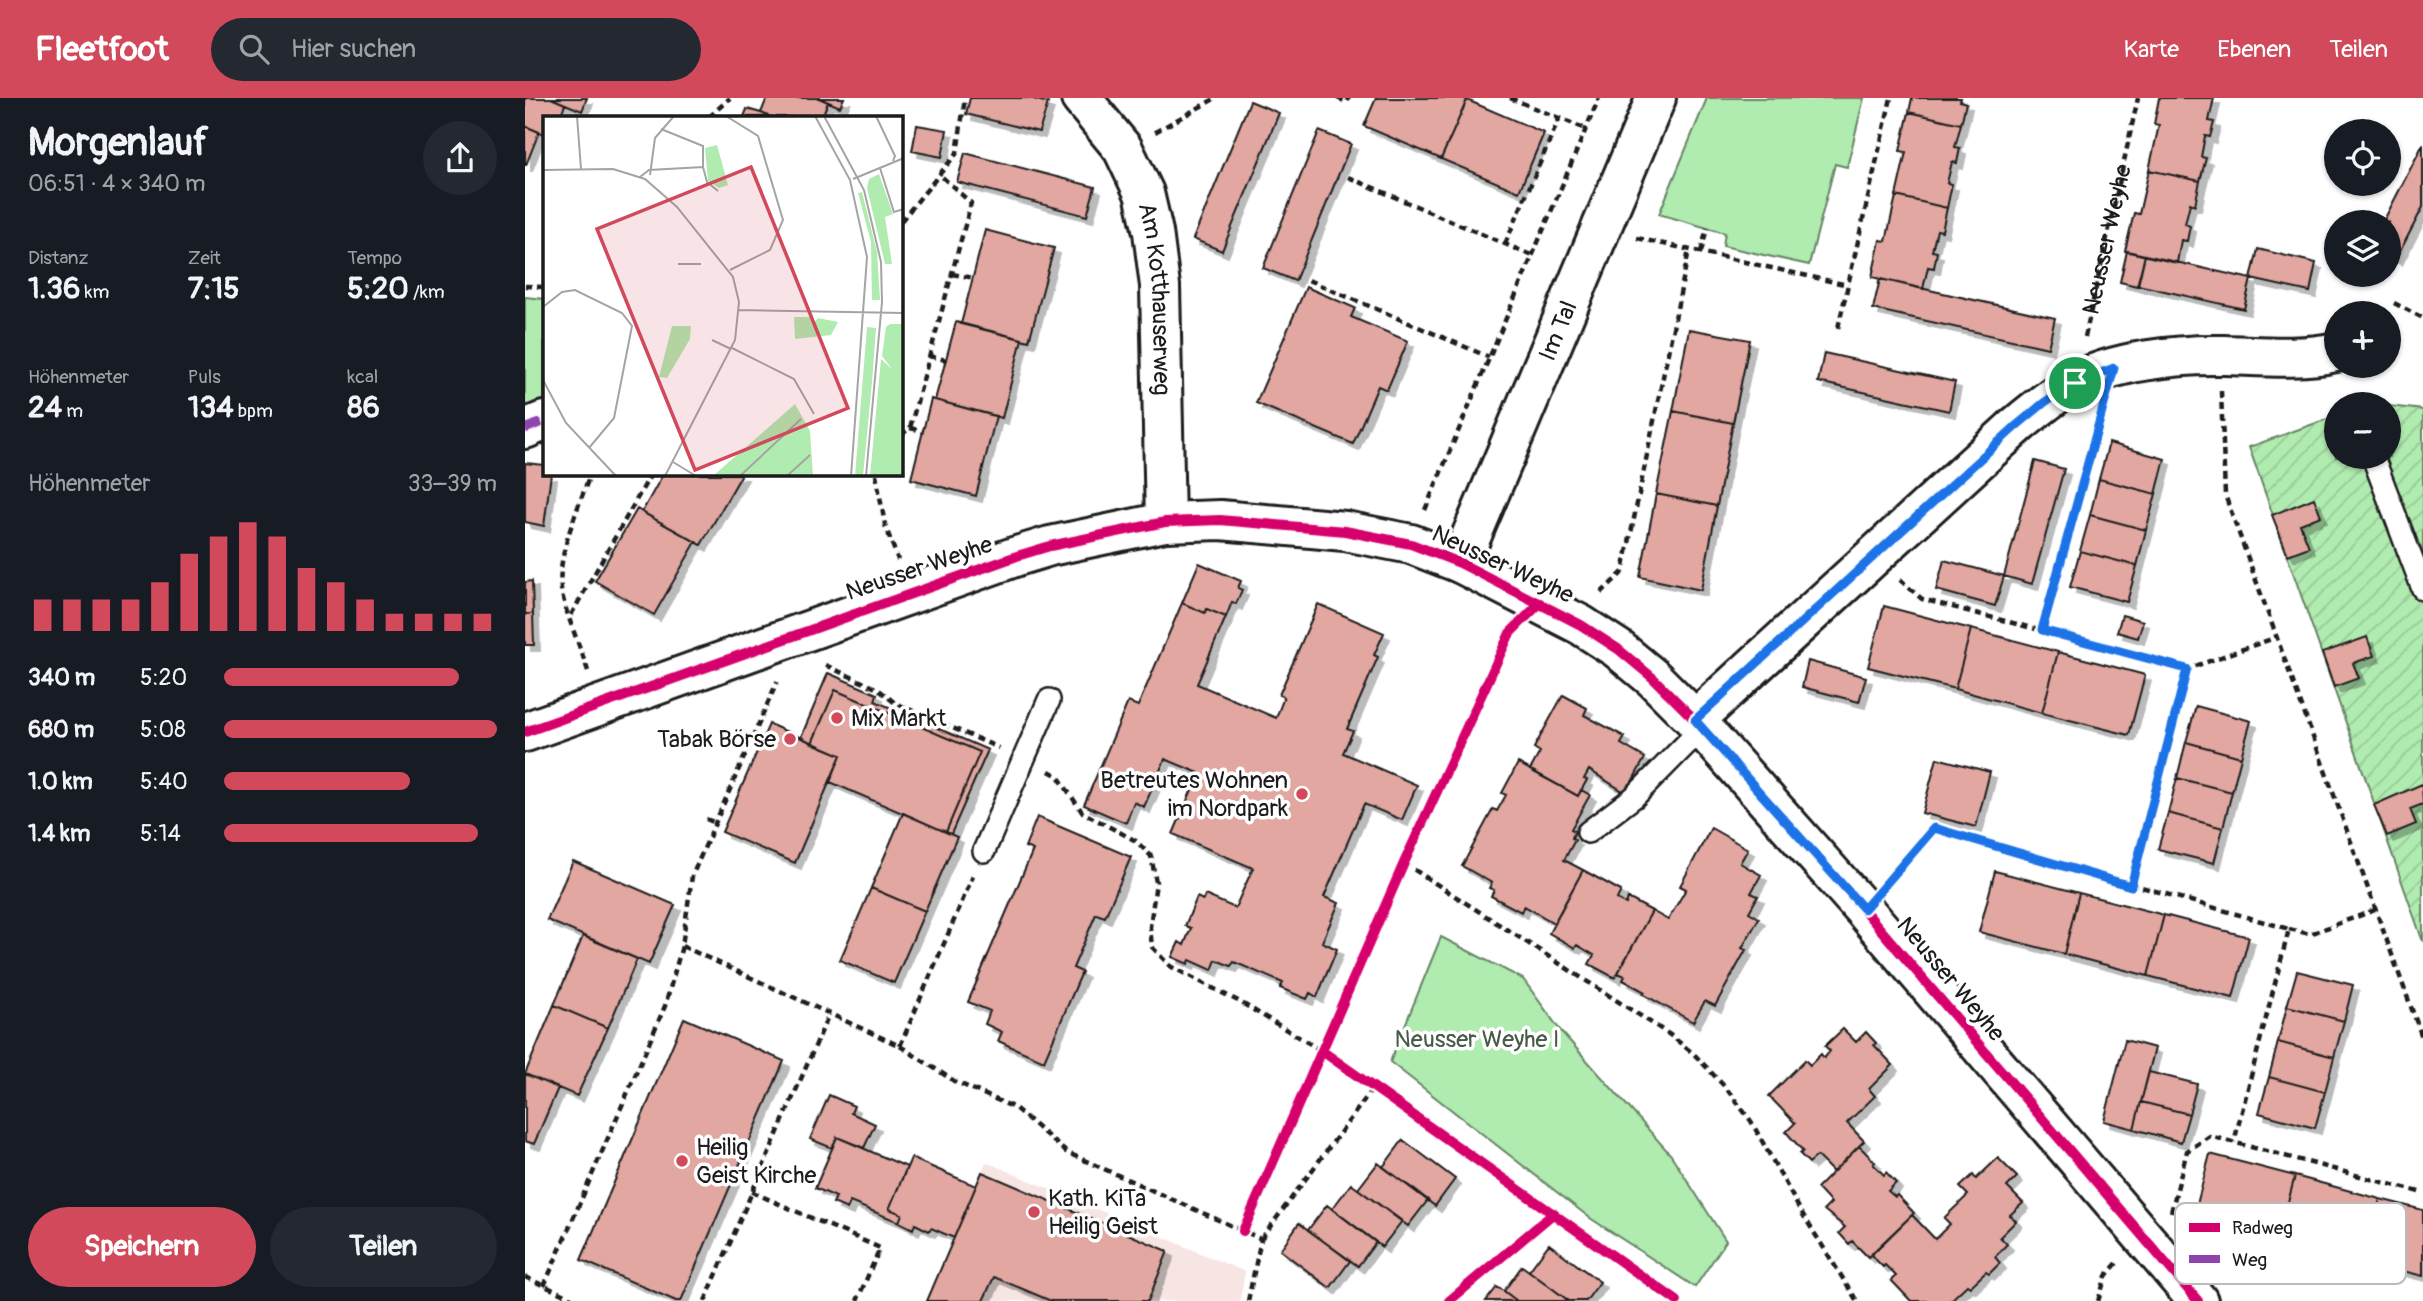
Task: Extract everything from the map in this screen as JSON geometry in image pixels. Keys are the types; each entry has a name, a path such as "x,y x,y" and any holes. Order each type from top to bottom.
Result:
{"street":[{"name":"Am Kotthauserweg","path":"1081,98 1123,149 1144,193 1153,232 1160,286 1165,522"},
{"name":"Im Tal","path":"1460,563 1655,98"},
{"path":"1699,724 1874,556 2016,426 2045,402 2075,383 2114,368 2165,358 2220,355 2283,357 2324,353"},
{"path":"525,429 543,421"},
{"name":"Neusser Weyhe","path":"525,732 1050,546 1165,522 1220,520 1345,531 1411,544 1460,563 1541,603 1618,649 1653,678 1699,724 1864,909 2175,1274"},
{"name":"Neusser Weyhe","path":"2184,1284 2198,1301"}],"lane":[{"path":"2378,469 2423,589"},
{"path":"984,851 1049,700"},
{"path":"1588,832 1634,797 1699,724"}],"path":[{"path":"710,116 730,98"},
{"path":"903,219 957,153 964,98"},
{"path":"1123,149 1216,98"},
{"path":"1337,98 1347,102 1349,98"},
{"path":"1510,98 1586,130"},
{"path":"1411,544 1599,98"},
{"path":"1838,328 1891,98"},
{"path":"1506,244 1559,119"},
{"path":"903,433 910,428 971,203 940,175"},
{"path":"1348,177 1533,256"},
{"path":"1701,252 1707,228"},
{"path":"1625,235 1848,285"},
{"path":"1598,595 1623,572 1689,250"},
{"path":"952,274 974,278"},
{"path":"1308,280 1489,357"},
{"path":"525,287 543,287"},
{"path":"2401,307 2423,318"},
{"path":"2220,355 2225,495 2423,1040"},
{"path":"929,356 946,360"},
{"path":"2042,630 2114,368"},
{"path":"910,428 923,431"},
{"path":"589,476 566,546 561,573 562,593 599,705"},
{"path":"570,616 650,476"},
{"path":"876,476 885,525 910,594"},
{"path":"1874,556 1922,599 2187,669 2277,637"},
{"path":"831,658 818,663 878,689 895,703 1058,776 1081,812 1136,841 1151,856 1156,882 1150,927 1152,947 1170,966 1240,1002 1322,1051"},
{"path":"2131,886 2187,669"},
{"path":"544,1286 665,1006 682,946 692,876 780,676"},
{"path":"706,819 716,823"},
{"path":"900,1046 984,851"},
{"path":"1404,863 1670,1035 1694,1054 1726,1088 1751,1121 1800,1210 1857,1301"},
{"path":"2234,1142 2289,929"},
{"path":"682,946 900,1046 954,1081 1016,1108 1066,1152 1261,1239"},
{"path":"705,1301 829,1014"},
{"path":"1248,1301 1261,1239 1374,1087"},
{"path":"2146,1240 2169,1219 2187,1151 2210,1136 2423,1193"},
{"path":"752,1192 880,1248 857,1301"},
{"path":"525,1277 578,1301"}],"shaded area":[{"name":"Kath. KiTa Heilig Geist","path":"986,1162 1245,1272 1239,1301 927,1301"}],"green space":[{"path":"1707,98 1864,98 1847,167 1835,164 1809,265 1723,246 1725,233 1659,214"},
{"path":"525,297 543,299 543,409 525,419"},
{"path":"2401,407 2423,410 2423,942 2249,447 2324,420 2324,469 2401,469"},
{"name":"Neusser Weyhe I","path":"1441,937 1523,979 1560,1030 1671,1155 1726,1241 1695,1287 1590,1218 1390,1062"}],"building":[{"path":"525,98 551,98 565,104 560,116 543,116 543,134 525,126"},
{"path":"551,98 587,98 582,111"},
{"path":"767,98 819,98 828,102 822,116 768,116 761,113"},
{"path":"819,98 844,98 840,107"},
{"path":"970,98 1030,98 1048,103 1039,132 966,114"},
{"path":"1376,98 1467,100 1441,159 1364,126"},
{"path":"1912,98 1961,98 1960,101 1966,103 1961,124 1909,112"},
{"path":"2159,98 2214,98 2209,121 2214,122 2210,137 2205,136 2201,157 2206,158 2200,181 2149,170 2159,125 2154,124"},
{"path":"1467,100 1544,133 1519,192 1441,159"},
{"path":"1250,101 1279,113 1222,251 1193,239"},
{"path":"747,109 768,116 744,116"},
{"path":"1909,112 1961,124 1955,147 1960,148 1957,163 1952,162 1947,183 1952,184 1947,208 1896,196 1906,152 1900,151"},
{"path":"917,125 947,130 942,157 912,151"},
{"path":"525,126 539,132 526,165 525,165"},
{"path":"1319,131 1351,144 1295,281 1263,268"},
{"path":"2423,144 2423,207 2401,249 2401,210 2389,210 2396,196 2401,196 2401,187"},
{"path":"965,153 1095,187 1087,216 957,182"},
{"path":"2149,170 2200,181 2195,205 2190,203 2185,224 2190,226 2187,241 2181,240 2177,263 2125,251 2134,213 2139,214"},
{"path":"1896,196 1947,208 1942,231 1937,230 1932,251 1937,252 1934,268 1928,267 1923,289 1872,277 1880,240 1886,241"},
{"path":"985,230 1054,248 1029,341 961,324"},
{"path":"2258,249 2316,263 2310,292 2251,279"},
{"path":"2127,251 2145,255 2137,286 2120,282"},
{"path":"2145,255 2251,279 2244,309 2138,285"},
{"path":"1880,279 2055,318 2048,348 1873,309"},
{"path":"1306,287 1355,308 1351,317 1408,341 1387,390 1378,386 1353,444 1256,403"},
{"path":"956,322 1022,339 1002,418 935,400"},
{"path":"1689,329 1750,340 1733,423 1673,411"},
{"path":"1824,353 1955,382 1949,411 1818,382"},
{"path":"931,399 996,416 976,496 911,479"},
{"path":"1673,411 1733,423 1717,506 1656,494"},
{"path":"2109,443 2165,459 2156,494 2099,479"},
{"path":"2035,461 2064,469 2032,584 2004,576"},
{"path":"525,463 543,465 543,476 551,476 544,526 525,522"},
{"path":"662,476 741,476 701,545 642,512"},
{"path":"2099,479 2156,494 2146,530 2090,515"},
{"path":"1656,494 1717,506 1701,590 1640,577"},
{"path":"2314,498 2321,516 2300,524 2309,547 2288,555 2272,515"},
{"path":"637,509 696,542 654,615 595,581"},
{"path":"2090,515 2146,530 2137,566 2080,551"},
{"path":"2080,551 2137,566 2127,602 2070,587"},
{"path":"1944,560 2004,576 1995,606 1936,590"},
{"path":"1199,563 1241,581 1238,588 1242,590 1236,604 1232,602 1226,617 1207,609 1205,613 1182,603"},
{"path":"532,581 533,613 525,614 525,582"},
{"name":"Betreutes Wohnen im Nordpark","path":"1182,603 1205,613 1207,609 1226,617 1197,684 1276,718 1284,697 1279,695 1318,604 1384,633 1374,655 1378,657 1347,729 1353,731 1343,753 1417,785 1402,820 1364,804 1324,897 1339,903 1322,942 1337,949 1317,997 1310,993 1307,999 1280,988 1283,983 1234,962 1231,966 1216,960 1212,970 1190,960 1188,964 1172,957 1179,942 1184,945 1191,928 1185,926 1197,897 1203,900 1205,895 1235,908 1253,868 1173,834 1199,773 1165,759 1144,807 1134,802 1126,823 1084,805 1128,702 1138,706"},
{"path":"1884,606 1971,629 1955,689 1868,667"},
{"path":"533,613 534,645 525,645 525,614"},
{"path":"2122,615 2143,621 2138,638 2117,632"},
{"path":"1971,629 2058,652 2042,713 1955,689"},
{"path":"2367,637 2374,656 2353,663 2359,678 2334,687 2322,653"},
{"path":"2058,652 2145,675 2129,735 2042,713"},
{"path":"1808,661 1866,677 1859,702 1802,687"},
{"path":"828,673 877,694 875,701 988,750 951,834 946,832 980,752 835,690 812,743 801,737"},
{"path":"835,690 980,752 946,832 830,782 841,755 812,743"},
{"path":"1563,695 1587,708 1584,715 1625,737 1621,744 1645,758 1626,793 1589,770 1578,796 1530,770 1540,752 1534,748"},
{"path":"2196,706 2251,721 2241,757 2186,742"},
{"path":"769,724 841,755 795,863 722,832"},
{"path":"2186,742 2241,757 2232,792 2177,778"},
{"path":"1937,758 1990,772 1976,827 1922,813"},
{"path":"1518,763 1578,796 1581,790 1590,795 1571,829 1575,831 1572,838 1575,840 1564,860 1583,870 1554,923 1524,906 1521,912 1491,896 1494,890 1489,888 1492,883 1462,866 1493,809 1497,811 1506,795 1502,793"},
{"path":"2177,778 2232,792 2223,828 2168,813"},
{"path":"2422,784 2423,804 2410,809 2416,824 2387,836 2374,805"},
{"path":"903,813 957,837 925,911 871,888"},
{"path":"2168,813 2223,828 2214,863 2158,849"},
{"path":"1037,817 1131,857 1105,917 1096,914 1073,968 1082,972 1044,1061 998,1041 1002,1032 985,1024 990,1011 968,1002 1033,850 1025,847"},
{"path":"1711,828 1748,849 1740,863 1761,875 1751,893 1758,896 1749,912 1759,918 1742,948 1746,950 1715,1006 1705,1001 1693,1022 1643,994 1645,992 1623,980 1625,976 1618,973 1652,911 1668,920 1686,889 1680,886"},
{"path":"573,861 675,905 649,964 547,920"},
{"path":"1583,870 1621,891 1617,899 1626,904 1628,898 1652,911 1615,978 1589,964 1594,955 1549,933"},
{"path":"1995,871 2079,893 2064,954 1979,932"},
{"path":"871,888 925,911 894,983 840,960"},
{"path":"2079,893 2164,915 2148,976 2064,954"},
{"path":"2164,915 2249,937 2233,998 2148,976"},
{"path":"583,936 637,959 608,1028 554,1005"},
{"path":"2297,971 2353,985 2344,1021 2287,1006"},
{"path":"554,1005 608,1028 577,1096 525,1074"},
{"path":"2287,1006 2344,1021 2334,1057 2278,1042"},
{"name":"Heilig Geist Kirche","path":"684,1018 784,1061 681,1301 676,1301 581,1260"},
{"path":"1843,1029 1856,1042 1866,1032 1893,1065 1869,1089 1875,1096 1847,1123 1864,1141 1833,1172 1817,1156 1809,1163 1800,1154 1803,1151 1786,1132 1795,1123 1769,1096 1805,1060 1810,1065 1821,1054 1824,1058 1830,1051 1825,1046"},
{"path":"2125,1040 2155,1048 2134,1129 2104,1121"},
{"path":"2278,1042 2334,1057 2325,1092 2269,1077"},
{"path":"2149,1072 2197,1084 2189,1114 2141,1102"},
{"path":"525,1074 558,1088 534,1144 525,1141"},
{"path":"2269,1077 2325,1092 2315,1128 2259,1113"},
{"path":"829,1095 854,1106 851,1113 875,1124 864,1148 837,1137 832,1148 810,1139"},
{"path":"2141,1102 2189,1114 2181,1142 2134,1129"},
{"path":"837,1137 907,1167 889,1209 902,1214 899,1222 850,1202 847,1209 833,1203 836,1197 815,1188"},
{"path":"1403,1140 1455,1179 1435,1206 1383,1167"},
{"path":"1859,1146 1884,1175 1886,1172 1896,1183 1888,1191 1895,1197 1897,1195 1914,1213 1868,1257 1852,1241 1849,1244 1839,1233 1845,1227 1824,1210 1831,1203 1817,1188"},
{"path":"2210,1154 2295,1176 2288,1203 2197,1203"},
{"path":"911,1158 976,1186 954,1238 915,1224 913,1229 899,1222 902,1214 889,1209"},
{"path":"1998,1158 2017,1177 2007,1187 2023,1203 2010,1215 2016,1221 2000,1237 2007,1244 1995,1257 2000,1263 1970,1287 1967,1285 1950,1301 1911,1301 1891,1280 1896,1276 1871,1255 1912,1215 1935,1239 1950,1224 1944,1218 1968,1195 1960,1187 1973,1175 1976,1179"},
{"path":"1378,1163 1428,1200 1408,1226 1358,1189"},
{"name":"Kath. KiTa Heilig Geist","path":"982,1172 1168,1251 1148,1301 1051,1301 994,1277 983,1301 927,1301"},
{"path":"2295,1176 2380,1199 2379,1203 2288,1203"},
{"path":"1351,1184 1402,1221 1382,1247 1332,1209"},
{"path":"2380,1199 2396,1203 2379,1203"},
{"path":"1327,1205 1376,1242 1358,1266 1308,1230"},
{"path":"2406,1206 2423,1210 2423,1276 2406,1272"},
{"path":"1299,1223 1350,1261 1330,1288 1280,1250"},
{"path":"1549,1244 1600,1282 1586,1301 1569,1301 1529,1271"},
{"path":"1522,1266 1569,1301 1517,1301 1504,1291"},
{"path":"1497,1287 1504,1291 1517,1301 1486,1301"}],"marked path":[{"path":"525,429 543,421"}],"cycle path":[{"path":"525,732 1050,546 1165,522 1220,520 1345,531 1411,544 1460,563 1581,625 1618,649 1653,678 1695,720 1864,910 2175,1274"},
{"path":"1243,1231 1404,863 1510,633 1540,603"},
{"path":"1322,1051 1677,1301"},
{"path":"1449,1301 1554,1213"},
{"path":"2183,1284 2198,1301"}],"place":[{"name":"Mix Markt","path":"837,718"},
{"name":"Tabak Börse","path":"790,739"},
{"name":"Betreutes Wohnen im Nordpark","path":"1302,794"},
{"name":"Heilig Geist Kirche","path":"682,1161"},
{"name":"Kath. KiTa Heilig Geist","path":"1034,1212"}],"route":[{"path":"2114,368 2042,630 2187,669 2131,886 1934,828 1864,909 1695,720 2016,426 2045,402 2075,383 2114,368"}]}
